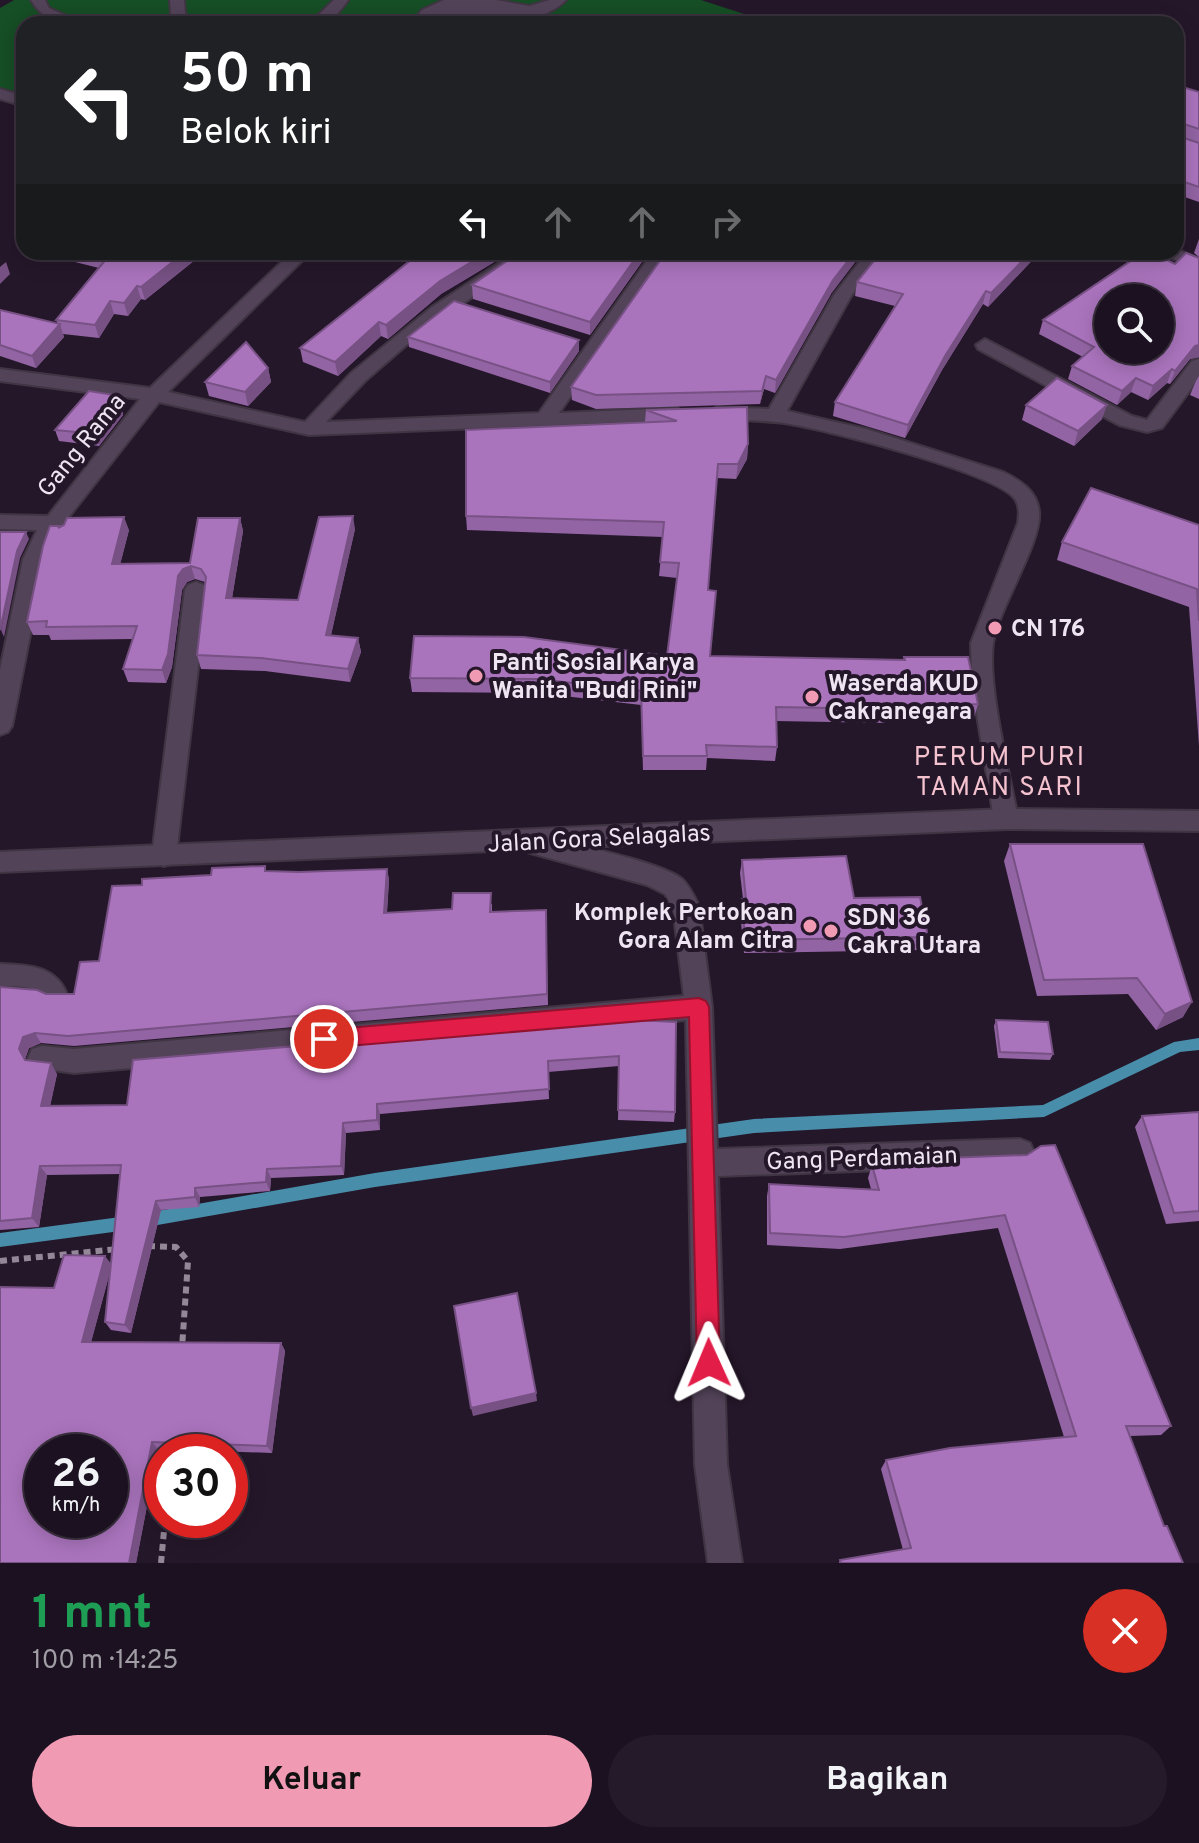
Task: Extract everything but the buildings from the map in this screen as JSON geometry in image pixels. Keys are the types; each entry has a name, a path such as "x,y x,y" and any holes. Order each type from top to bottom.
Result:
{"street":[{"name":"Gang Rama","path":"0,726 34,559 52,523 154,395 294,260"},
{"path":"309,429 364,370 449,301 515,260"},
{"path":"545,419 586,344 655,260"},
{"path":"776,414 843,295 870,260"},
{"path":"449,301 477,310"},
{"path":"985,345 1126,421 1147,426 1155,424 1199,365"},
{"path":"0,375 154,395 309,429 545,419 776,414 813,422 996,477 1017,489 1026,499 1030,511 982,643 983,684 1006,819"},
{"path":"0,522 52,523"},
{"path":"164,856 196,590"},
{"name":"Jalan Gora Selagalas","path":"0,862 525,842 1006,819 1199,821"},
{"path":"525,842 653,876 674,887 683,899 687,913 699,1007 711,1465 725,1563"},
{"path":"0,975 38,978 46,982 53,992"},
{"path":"42,1058 74,1061 699,1007"},
{"name":"Gang Perdamaian","path":"704,1163 1020,1152"}],"lane":[{"path":"38,0 44,11 57,16"},
{"path":"327,16 341,0"},
{"path":"423,16 436,7 467,0"},
{"path":"477,0 531,11 546,8 559,0"}],"path":[{"path":"145,1246 176,1247 188,1261 180,1361"},
{"path":"0,1261 131,1248"},
{"path":"136,1486 144,1486"},
{"path":"161,1563 163,1538"}],"green space":[{"path":"14,0 701,0 750,16 16,16 16,99 0,92 0,8"}],"waterway":[{"path":"146,1220 375,1180 754,1126 1044,1111 1179,1046 1199,1044"},
{"path":"0,1240 128,1223"}],"place":[{"name":"CN 176","path":"995,628"},
{"name":"Panti Sosial Karya Wanita \"Budi Rini\"","path":"476,676"},
{"name":"Waserda KUD Cakranegara","path":"812,697"},
{"name":"Komplek Pertokoan Gora Alam Citra","path":"810,926"},
{"name":"SDN 36 Cakra Utara","path":"831,931"}],"district":[{"name":"PERUM PURI TAMAN SARI","path":"1000,771"}],"route":[{"path":"324,1039 699,1007 709,1363"}]}
